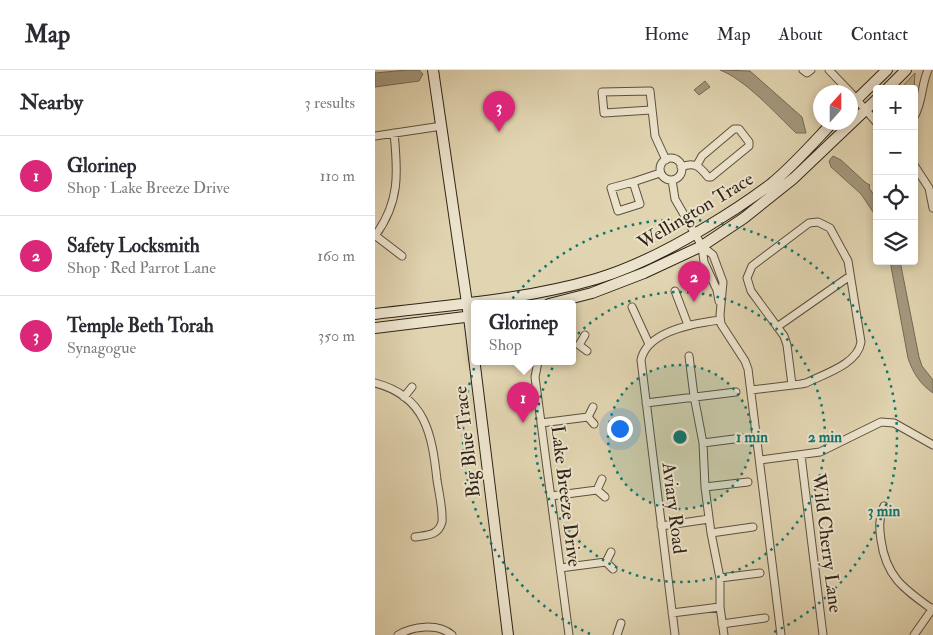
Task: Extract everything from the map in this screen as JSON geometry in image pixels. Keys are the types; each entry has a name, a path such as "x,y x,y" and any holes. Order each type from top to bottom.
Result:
{"street":[{"name":"Big Blue Trace","path":"433,70 437,109 442,126 466,303 471,316"},
{"name":"Big Blue Trace","path":"439,70 444,111 442,126"},
{"path":"803,70 807,74 811,70"},
{"path":"829,70 841,85"},
{"path":"858,93 887,70"},
{"path":"891,85 906,70"},
{"path":"918,110 928,70"},
{"path":"651,110 604,113 602,92 650,91 655,136 666,160"},
{"name":"Wellington Trace","path":"565,300 592,293 702,246 744,218 794,178 873,103"},
{"path":"858,104 873,119"},
{"path":"375,136 442,126"},
{"path":"681,167 689,163 697,165 701,167 708,177 711,177 749,146 749,142 739,129 734,129 702,156 697,165"},
{"name":"Wellington Trace","path":"485,300 549,290 596,279 638,264 674,247 734,210 772,183 825,130"},
{"path":"394,133 397,163 395,194 388,216 375,236 402,256"},
{"path":"675,159 681,167 681,174 672,180 665,178 661,173 661,164 666,160 675,159"},
{"path":"918,171 929,188 933,208"},
{"path":"633,182 640,204 618,211 611,188 661,173"},
{"path":"672,180 675,199 702,246 713,255 723,282 720,320 723,329 745,361 751,390 781,635"},
{"path":"751,390 792,385 806,383 851,360 857,354 861,342 848,261 830,228 818,222 809,223 752,266 748,274 749,287 786,340 792,385"},
{"path":"702,246 703,262 717,290 721,306"},
{"path":"777,327 850,276"},
{"path":"675,291 688,325"},
{"name":"Wellington Trace","path":"375,314 471,302"},
{"path":"632,307 649,344 656,338 688,325 720,320"},
{"path":"375,328 471,316"},
{"path":"576,344 585,335"},
{"name":"Aviary Road","path":"649,344 643,351 641,360 675,635"},
{"path":"576,346 587,351"},
{"path":"689,356 703,443 709,519 720,578 720,607 724,635"},
{"name":"Big Blue Trace","path":"477,365 508,635"},
{"name":"Lake Breeze Drive","path":"537,365 535,377 569,635"},
{"path":"375,383 387,387 404,397 419,411 432,439 442,518 441,527 435,533 415,537"},
{"path":"404,397 412,387"},
{"path":"646,403 736,392"},
{"path":"588,417 593,407"},
{"path":"541,423 588,417"},
{"path":"588,417 594,424"},
{"path":"759,460 820,452 877,423 885,422 899,425 933,445"},
{"path":"703,443 742,438"},
{"name":"Wild Cherry Lane","path":"801,455 823,635"},
{"path":"597,490 602,480"},
{"path":"705,487 748,482"},
{"path":"551,496 597,490 605,497"},
{"path":"884,506 880,515 879,526 883,551 889,569 906,590 933,609 914,635"},
{"path":"661,526 709,519"},
{"path":"711,533 753,527"},
{"path":"606,562 611,552"},
{"path":"560,568 606,562"},
{"path":"606,562 613,569"},
{"path":"720,578 760,573"},
{"path":"672,613 720,607"},
{"path":"722,624 765,618"},
{"path":"614,635 621,623"},
{"path":"398,635 410,630 433,627 443,629 452,635"}],"shaded area":[{"path":"419,70 423,74 419,81 375,87 375,73"},
{"path":"720,70 750,71 802,117 806,133 796,133 750,89"},
{"path":"915,73 914,85 904,85"},
{"path":"705,81 710,87 699,95 694,90"},
{"path":"833,156 841,160 870,185 869,188 873,194 873,212 861,194 831,167 829,161"},
{"path":"891,265 901,265 919,357 922,366 933,380 933,393 917,378 908,358"}],"place":[{"name":"Temple Beth Torah","path":"499,132"},
{"name":"Safety Locksmith","path":"694,302"},
{"name":"Glorinep","path":"523,423"}]}
